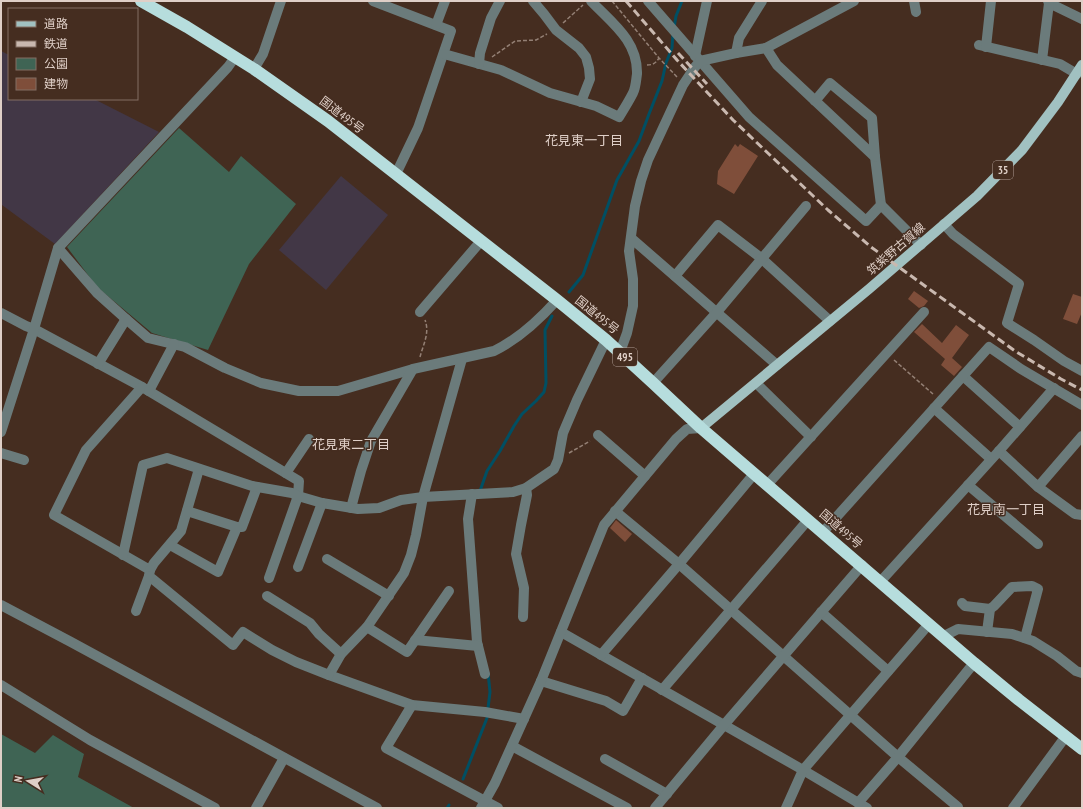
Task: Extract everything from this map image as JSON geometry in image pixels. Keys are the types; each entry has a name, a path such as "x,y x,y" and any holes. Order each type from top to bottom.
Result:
{"highway":[{"name":"国道495号","path":"141,1 187,27 254,69 328,120 481,242 557,300 620,352 754,474 974,663 1082,749"}],"main road":[{"name":"筑紫野古賀線","path":"702,428 869,289 977,196 1022,150 1058,102 1079,70"}],"street":[{"path":"254,69 263,54 281,1"},
{"path":"373,1 388,3 451,31 418,128 396,174"},
{"path":"436,25 445,1"},
{"path":"479,64 480,53 491,18 500,1"},
{"path":"533,1 556,30 579,48 586,57 590,79 581,102"},
{"path":"444,54 501,70 550,93 596,106 619,117 634,91 637,64 632,48 626,38 591,1"},
{"path":"648,1 749,117 866,221 881,205"},
{"path":"620,352 627,333 633,306 633,279 629,251 635,206 641,181 648,160 697,58 707,1"},
{"path":"736,53 739,38 762,1"},
{"path":"697,58 766,48 854,1"},
{"path":"914,1 916,12"},
{"path":"991,1 982,46 1060,64 1079,70"},
{"path":"1042,60 1049,2 1082,19"},
{"path":"766,48 777,65 876,157"},
{"path":"1,432 58,248 228,67 234,57"},
{"path":"815,101 830,83 872,118 881,205 920,245"},
{"path":"654,383 717,312 806,206"},
{"path":"944,224 953,234 1019,284 1007,323 1064,361 1082,371"},
{"path":"675,276 718,225 761,258 830,321"},
{"path":"631,238 777,365"},
{"path":"420,312 481,242"},
{"path":"58,248 96,293 148,338 185,347 225,368 261,383 299,391 338,391 413,369 494,351 515,339 542,317 557,300"},
{"path":"767,485 886,352 924,312"},
{"path":"1,313 34,329 145,389 299,481 298,496 269,578"},
{"path":"98,364 126,319"},
{"path":"123,555 143,465 167,458 252,486 292,493 322,503 358,509 379,508 401,500 423,497 513,492 526,488 554,469 558,460 563,433 606,340"},
{"path":"174,344 145,389 86,450 54,515 123,555 150,573 234,645 243,632 272,650 296,662 412,705 485,712 524,719"},
{"path":"823,532 989,347 1021,369 1082,405"},
{"path":"328,675 341,654 367,628 404,573 411,555 423,497 462,359"},
{"path":"351,508 361,470 372,441 413,369"},
{"path":"963,376 1020,427"},
{"path":"756,383 811,437"},
{"path":"880,582 1054,388"},
{"path":"937,404 991,459"},
{"path":"483,804 495,783 541,681 604,526 676,439 687,429 702,428"},
{"path":"598,435 645,476"},
{"path":"1038,487 1082,436"},
{"path":"286,473 309,439"},
{"path":"999,451 1038,487 1080,512"},
{"path":"1,453 24,460"},
{"path":"136,611 154,563 181,531 199,469"},
{"path":"600,655 754,474"},
{"path":"968,485 1038,544"},
{"path":"187,511 237,527 242,527 257,487"},
{"path":"523,617 524,588 516,554 527,495 526,488"},
{"path":"472,494 468,519 478,646 485,674"},
{"path":"298,567 322,503"},
{"path":"615,511 679,564 898,758 958,808"},
{"path":"662,690 808,520"},
{"path":"170,545 218,572 237,527"},
{"path":"327,559 389,596"},
{"path":"655,808 783,655 862,566"},
{"path":"986,632 990,609 1012,587 1032,586 1038,589 1025,638"},
{"path":"367,628 407,652 449,592"},
{"path":"268,596 310,623 319,634 341,654"},
{"path":"962,603 965,606 990,609"},
{"path":"1,605 377,808"},
{"path":"821,612 888,671"},
{"path":"786,808 803,770 929,624"},
{"path":"944,636 958,629 1012,634 1033,641 1082,674"},
{"path":"561,632 863,805 898,758 974,663"},
{"path":"415,640 478,646"},
{"path":"541,681 606,701 623,711 642,678"},
{"path":"1,685 90,740 215,808"},
{"path":"412,705 386,748 483,804 498,808"},
{"path":"1013,808 1066,736"},
{"path":"512,746 627,808"},
{"path":"256,808 284,758"},
{"path":"605,760 667,794"}],"path":[{"path":"479,64 494,56 515,41 536,40 556,30 587,1"},
{"path":"612,1 673,72"},
{"path":"637,64 651,65 660,58"},
{"path":"413,369 420,358 426,335 427,326 420,312"},
{"path":"886,352 937,404"},
{"path":"558,460 598,435"}],"shaded area":[{"path":"1,51 8,54 8,100 96,100 159,132 55,244 1,205"},
{"path":"341,176 388,215 326,290 279,250"}],"green space":[{"path":"179,128 229,172 241,156 296,204 249,264 208,350 152,333 97,287 67,247"},
{"path":"1,734 35,753 53,735 84,754 78,777 134,808 1,808"}],"building":[{"path":"735,144 738,147 740,144 758,156 734,194 717,184 718,171"},
{"path":"914,291 928,301 924,306 919,308 908,299"},
{"path":"1073,294 1082,297 1082,312 1077,324 1063,319"},
{"path":"922,324 942,343 956,325 969,335 952,358 962,367 954,376 941,365 945,359 914,332"},
{"path":"616,520 632,534 625,542 610,528"}],"waterway":[{"path":"674,28 676,16 682,1"},
{"path":"569,292 583,275 617,180 639,141 662,81 666,63 672,48 673,33"},
{"path":"480,491 487,471 514,426 522,414 544,392 546,383 545,330 552,316"},
{"path":"488,673 490,692 488,708"},
{"path":"463,779 487,718"}],"railway":[{"path":"626,1 677,60 733,120 828,210 871,247 1015,351 1082,390"},
{"path":"678,53 707,84"}],"district":[{"name":"花見東一丁目","path":"584,140"},
{"name":"花見東二丁目","path":"351,444"},
{"name":"花見南一丁目","path":"1006,509"}]}
